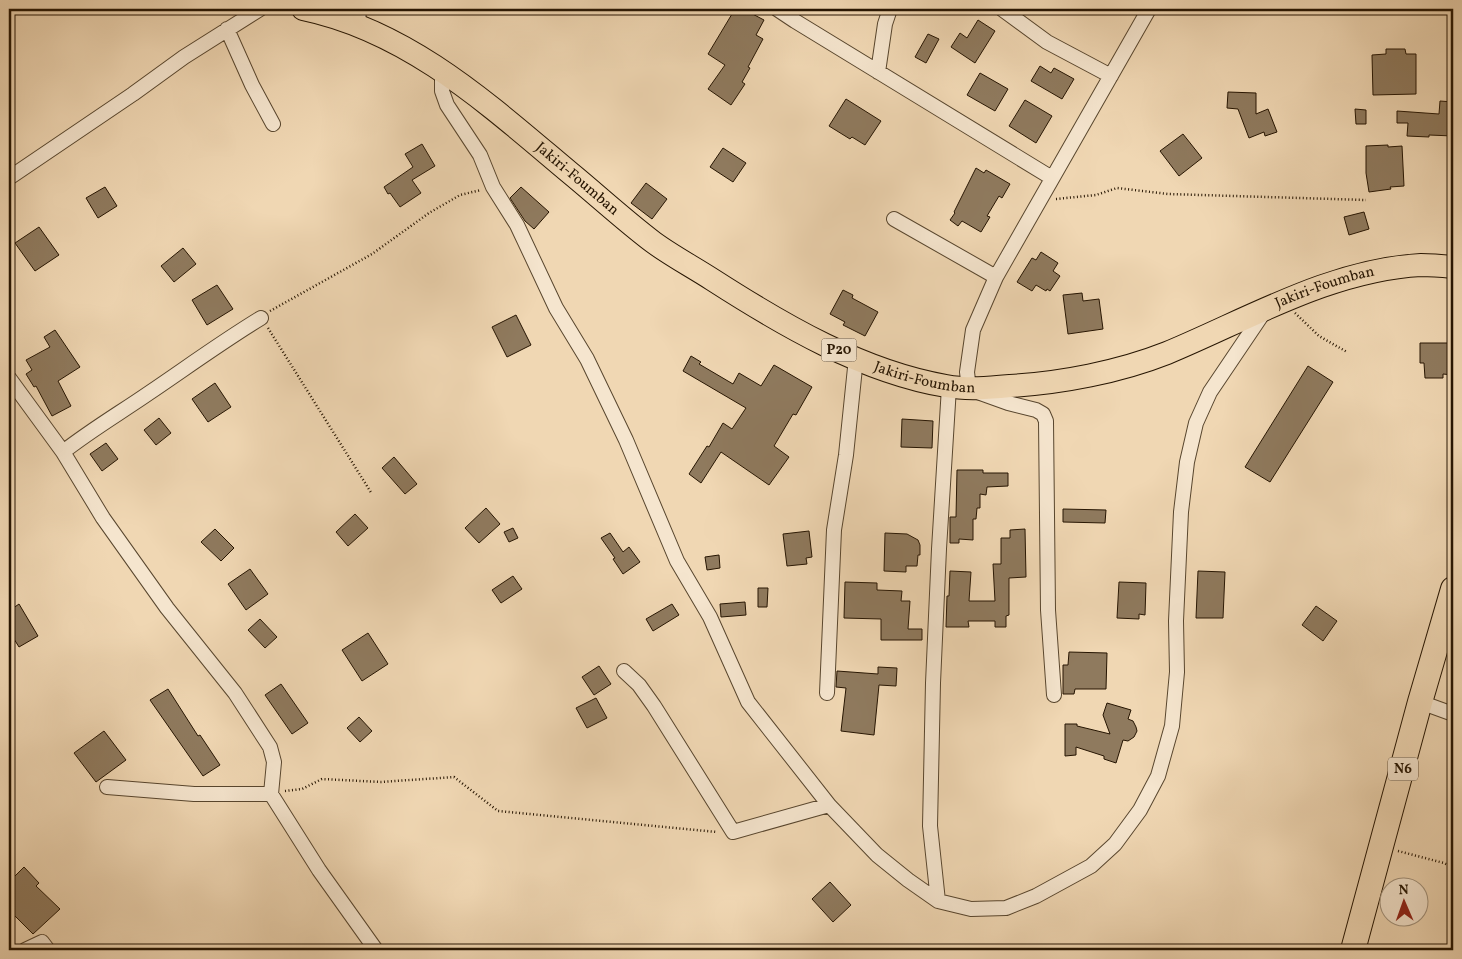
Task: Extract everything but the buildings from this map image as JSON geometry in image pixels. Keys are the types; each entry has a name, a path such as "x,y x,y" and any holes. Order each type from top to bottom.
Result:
{"highway":[{"name":"N6","path":"1353,950 1420,702 1453,589"}],"main road":[{"name":"Jakiri-Foumban","path":"303,9 358,17 490,104 655,243 790,328 856,358 910,379 959,388 1038,385 1084,376 1165,354 1276,304 1349,278 1386,269 1424,265 1453,267"}],"street":[{"path":"9,178 184,57 260,9"},
{"path":"777,9 1052,178"},
{"path":"878,72 885,24 890,9"},
{"path":"1002,9 1047,42 1111,76"},
{"path":"938,901 930,826 934,674 940,539 959,388 967,372 973,330 996,278 1149,9"},
{"path":"227,29 252,85 273,124"},
{"path":"442,71 442,92 447,105 480,156 493,187 517,225 556,308 586,359 626,440 677,561 710,617 748,702 829,805 877,855 938,901 971,909 988,909 1006,908 1036,896 1092,866 1115,844 1140,810 1158,776 1172,726 1177,672 1176,611 1181,512 1187,462 1196,423 1210,392 1276,304"},
{"path":"894,219 996,278"},
{"path":"63,452 92,429 145,396 219,344 261,318"},
{"path":"827,693 834,530 846,455 856,358"},
{"path":"9,378 63,452 108,525 167,608 235,693 270,748 274,762 271,794 320,870 376,950"},
{"path":"959,388 1036,410 1043,414 1046,421 1048,610 1054,695"},
{"path":"624,672 639,685 654,706 733,832 829,805"},
{"path":"1420,702 1453,714"},
{"path":"107,787 194,794 271,794"},
{"path":"25,950 42,942 48,950"}],"path":[{"path":"372,494 261,318 270,311 372,254 460,195 493,187"},
{"path":"1039,201 1096,195 1117,188 1168,194 1366,200"},
{"path":"1276,304 1297,316 1319,336 1347,352"},
{"path":"271,794 302,788 322,779 381,782 454,777 498,811 733,832"},
{"path":"1382,846 1453,868"}]}
